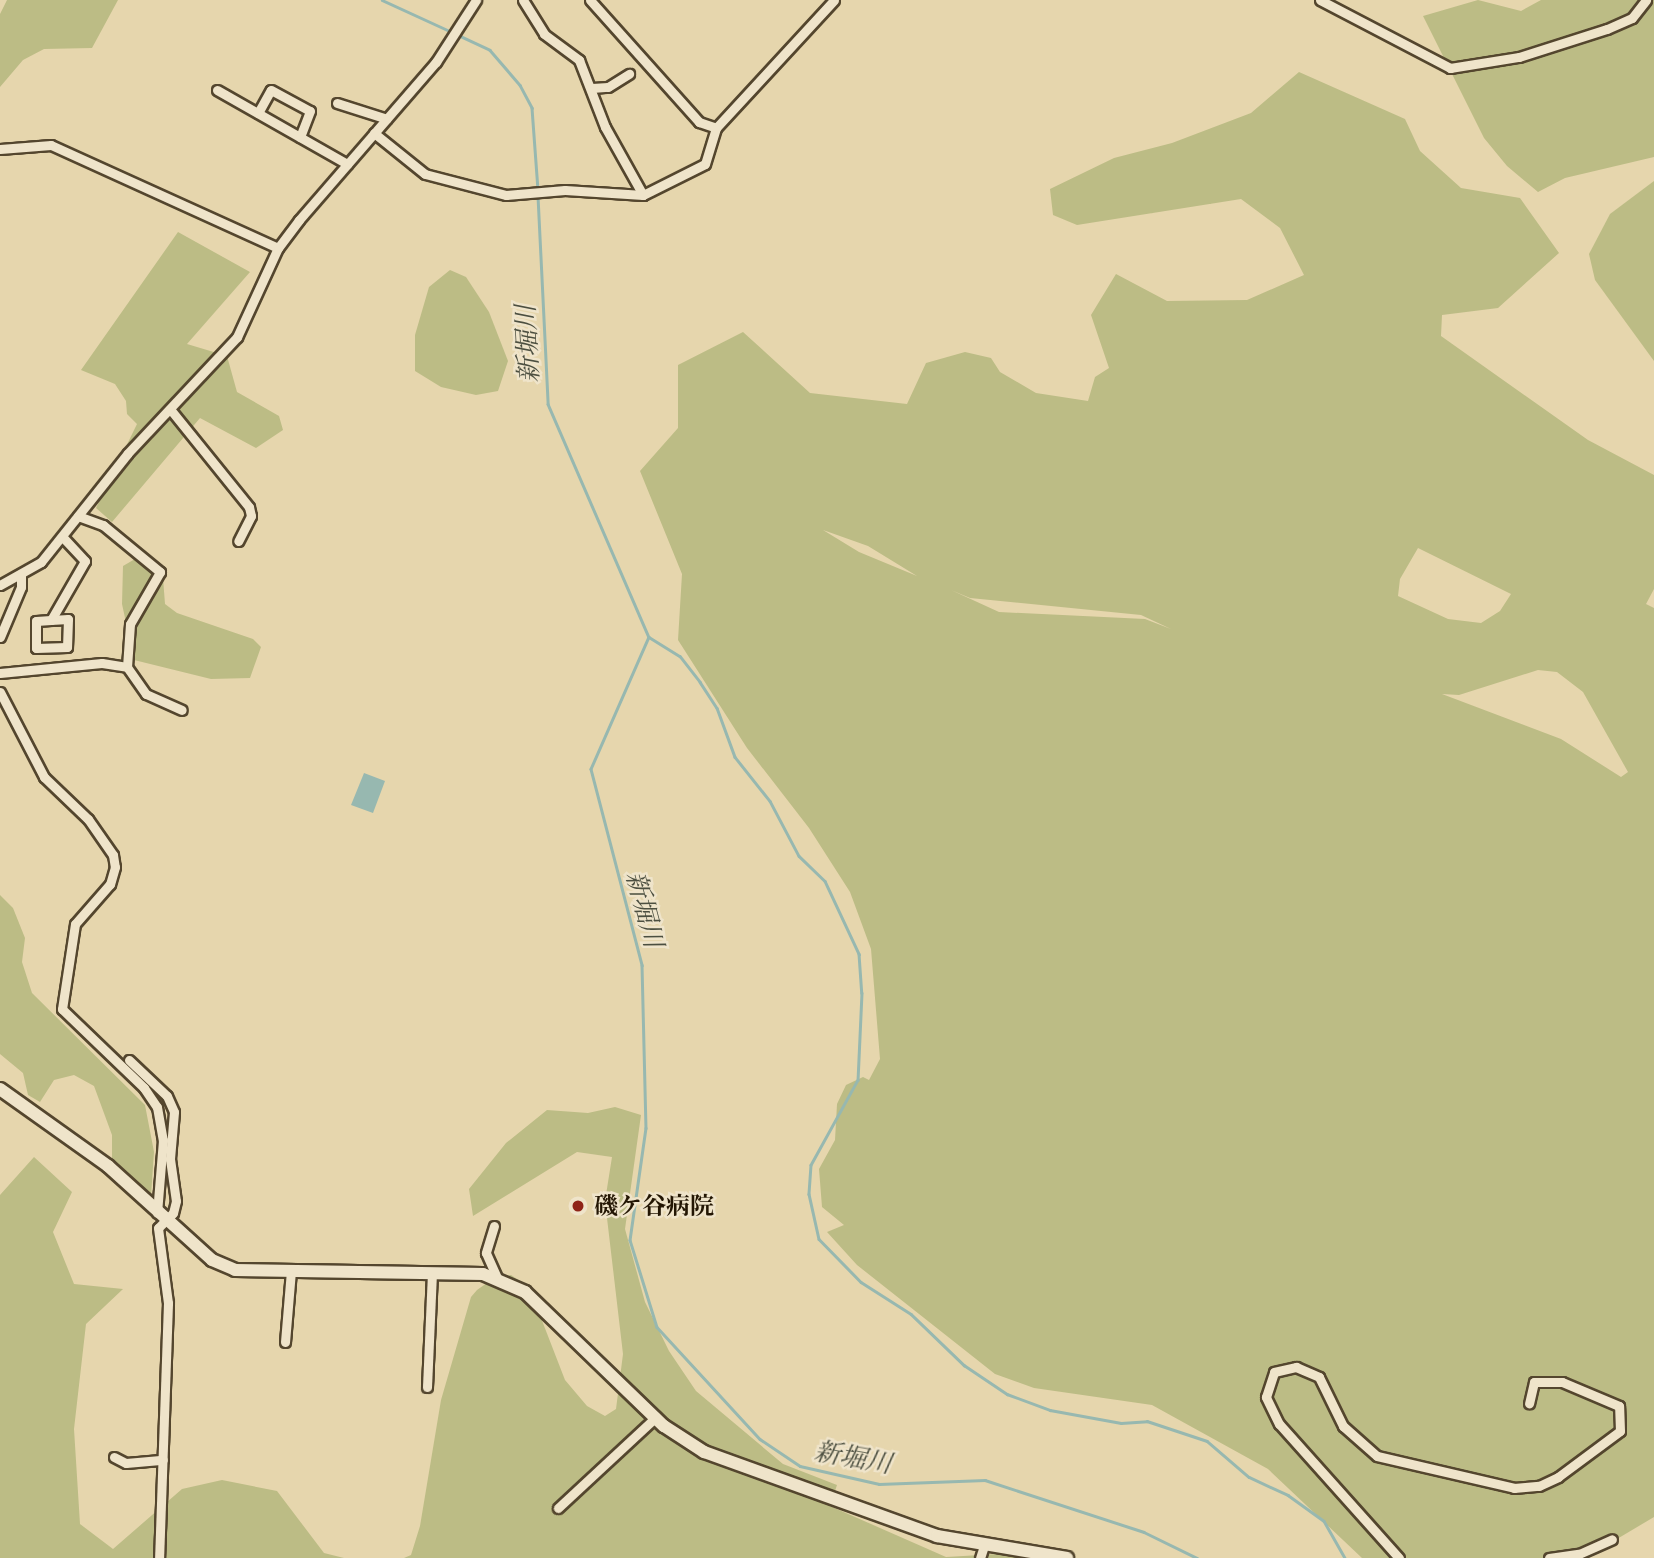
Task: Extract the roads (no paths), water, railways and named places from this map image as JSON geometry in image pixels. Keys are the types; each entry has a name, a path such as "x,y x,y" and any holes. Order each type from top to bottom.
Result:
{"street":[{"path":"0,585 41,562 170,409 237,337 278,248 436,62 476,0"},
{"path":"523,0 544,34 579,60 593,88 605,127 643,195"},
{"path":"590,0 699,122 716,128"},
{"path":"374,133 425,174 506,195 565,190 643,195 705,164 716,128 834,0"},
{"path":"1320,0 1450,68 1519,57 1606,29 1632,18 1646,0"},
{"path":"593,88 608,87 629,74"},
{"path":"217,90 347,164"},
{"path":"258,113 271,90 310,111 300,137"},
{"path":"337,103 387,119"},
{"path":"0,149 51,145 278,248"},
{"path":"170,409 249,508 251,516 238,541"},
{"path":"78,516 103,525 160,572 130,624 127,667 146,694 182,710"},
{"path":"51,620 85,561 62,537"},
{"path":"0,637 21,587 21,574"},
{"path":"68,619 67,647 36,648 37,621 51,620 68,619"},
{"path":"0,673 102,663 127,667"},
{"path":"0,692 44,777 88,819 113,855 116,867 110,884 75,924 62,1009 144,1087 158,1107 163,1140 161,1216 158,1228 168,1303 162,1391 163,1460 159,1558"},
{"path":"129,1060 167,1096 173,1112 170,1158 176,1201 173,1213 161,1216"},
{"path":"0,1089 108,1166 212,1260 235,1270 482,1274 525,1292 656,1417 704,1452 982,1552 1067,1558"},
{"path":"494,1226 486,1253 498,1280"},
{"path":"285,1342 291,1270"},
{"path":"427,1387 432,1273"},
{"path":"1399,1558 1279,1424 1266,1398 1274,1372 1296,1367 1319,1377 1343,1426 1377,1456 1514,1488 1539,1486 1558,1477 1620,1431 1619,1406 1562,1382 1534,1382 1529,1403"},
{"path":"558,1508 656,1417"},
{"path":"114,1457 126,1463 163,1460"},
{"path":"1549,1558 1578,1554 1612,1539"}],"water":[{"path":"364,773 385,781 373,813 351,805"}],"waterway":[{"name":"新堀川","path":"382,0 452,32"},
{"name":"新堀川","path":"458,35 490,50 520,85 532,108 538,190"},
{"name":"新堀川","path":"538,196 548,404 649,637"},
{"name":"新堀川","path":"649,637 591,769 642,965 646,1128 630,1240 657,1327 760,1439 800,1466 879,1484 985,1480 1144,1532 1197,1558"},
{"path":"649,637 680,656 700,682 717,708 735,757 770,801 799,856 825,881 859,954 862,993 858,1080 811,1165 809,1194 819,1239 861,1282 911,1314 964,1365 1007,1394 1050,1410 1121,1423 1147,1421 1207,1441 1249,1477 1288,1495 1324,1521 1345,1558"}],"place":[{"name":"磯ケ谷病院","path":"578,1206"}]}
